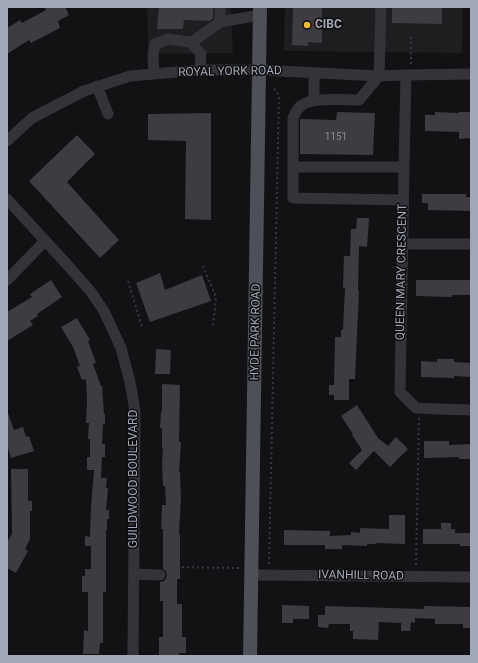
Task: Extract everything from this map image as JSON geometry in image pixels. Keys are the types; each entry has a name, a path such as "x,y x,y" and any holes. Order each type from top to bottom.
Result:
{"main road":[{"name":"HYDE PARK ROAD","path":"250,656 260,11"}],"street":[{"path":"220,7 220,22"},
{"path":"381,7 379,76 359,100 314,100 302,105 295,112 293,118 293,198 403,200"},
{"path":"191,43 220,22 260,11"},
{"path":"154,74 153,56 155,44 168,39 190,42 201,54 200,70"},
{"name":"ROYAL YORK ROAD","path":"7,141 32,118 84,91 130,76 200,70 260,70 379,76 471,74"},
{"path":"314,73 314,100"},
{"name":"QUEEN MARY CRESCENT","path":"408,75 403,200 400,392 416,408 436,410 471,410"},
{"path":"97,86 108,114"},
{"path":"293,167 404,167"},
{"name":"GUILDWOOD BOULEVARD","path":"7,199 91,292 104,311 121,348 130,382 135,411 133,656"},
{"path":"7,280 45,241"},
{"path":"402,244 471,244"},
{"path":"134,574 161,571"},
{"name":"IVANHILL ROAD","path":"252,572 268,575 471,577"}],"path":[{"path":"408,75 411,57 411,37"},
{"path":"268,575 279,96 274,88"},
{"path":"203,266 216,297 213,326"},
{"path":"128,280 142,327"},
{"path":"416,568 419,416"},
{"path":"161,571 252,572"}],"shaded area":[{"path":"147,7 231,7 233,53 148,54"},
{"path":"285,7 463,7 462,53 284,51"}],"building":[{"path":"45,7 65,7 69,15 58,21 60,28 31,43 29,40 7,54 7,28 20,20 22,23 46,10"},
{"path":"159,7 213,7 213,18 210,21 184,20 183,29 157,29"},
{"name":"CIBC","path":"293,7 322,7 322,43 308,42 308,46 292,45"},
{"path":"392,7 442,7 442,24 392,23"},
{"path":"337,112 375,113 373,155 300,154 300,119 336,120"},
{"path":"435,112 471,112 471,138 459,139 459,132 425,131 425,115 435,115"},
{"path":"211,113 211,220 185,219 186,141 148,140 148,114"},
{"path":"77,135 95,154 67,182 119,240 100,258 29,181"},
{"path":"422,194 466,194 466,197 471,197 471,211 428,210 428,203 422,203"},
{"path":"357,218 369,218 367,247 359,246 359,291 355,379 349,379 349,400 334,400 334,395 329,395 329,385 334,385 335,337 341,337 341,330 343,330 345,288 343,288 344,256 350,256 351,229 356,229"},
{"path":"160,273 165,290 202,275 211,301 150,322 136,283"},
{"path":"51,280 62,297 37,314 38,316 30,321 33,325 7,341 7,312 32,297 30,294"},
{"path":"416,280 471,280 471,295 452,295 452,297 416,296"},
{"path":"77,318 90,340 88,341 96,363 93,364 102,386 105,414 102,444 105,444 105,457 102,457 101,478 107,478 106,488 108,488 106,510 109,510 109,519 107,519 106,530 106,592 103,592 103,643 100,643 99,654 83,654 84,630 88,631 88,592 82,592 82,576 85,576 85,569 91,569 91,546 85,546 85,536 90,537 94,470 87,470 87,457 90,457 90,439 88,439 89,423 86,423 86,379 82,380 77,367 80,366 73,347 61,327"},
{"path":"156,349 171,350 170,374 155,374"},
{"path":"437,359 454,359 454,362 471,363 471,377 421,377 421,361 437,362"},
{"path":"162,384 180,385 180,579 177,579 177,604 182,604 182,637 186,637 186,653 179,653 179,656 159,656 159,637 163,637 163,601 160,601 160,582 166,579 167,575 166,571 163,569 163,529 161,529 162,505 166,505 165,486 163,486 162,428 160,428 162,411"},
{"path":"357,405 378,438 388,446 396,437 408,449 390,467 374,451 356,470 349,463 362,450 341,416"},
{"path":"7,413 14,430 23,427 26,437 29,436 34,451 11,458 7,445"},
{"path":"424,441 449,441 449,445 471,444 471,459 459,459 459,457 424,458"},
{"path":"11,469 28,469 28,501 32,501 32,511 30,511 30,539 25,549 28,551 16,573 7,568 7,543 12,533"},
{"path":"389,515 405,515 405,544 376,543 367,544 367,546 342,545 342,549 325,549 325,545 284,545 284,530 330,531 330,536 351,535 351,532 360,533 360,528 389,529"},
{"path":"441,523 451,523 451,529 455,529 455,533 471,533 471,546 460,546 460,544 423,544 423,529 441,529"},
{"path":"282,605 309,606 309,619 293,619 293,623 282,623"},
{"path":"325,606 424,609 424,606 471,607 471,628 463,628 463,624 435,624 435,619 415,618 415,623 411,622 410,631 401,631 401,623 379,622 378,640 353,639 353,631 350,631 350,624 329,624 328,628 318,627 318,615 325,615"}],"place":[{"name":"CIBC","path":"307,25"}]}
